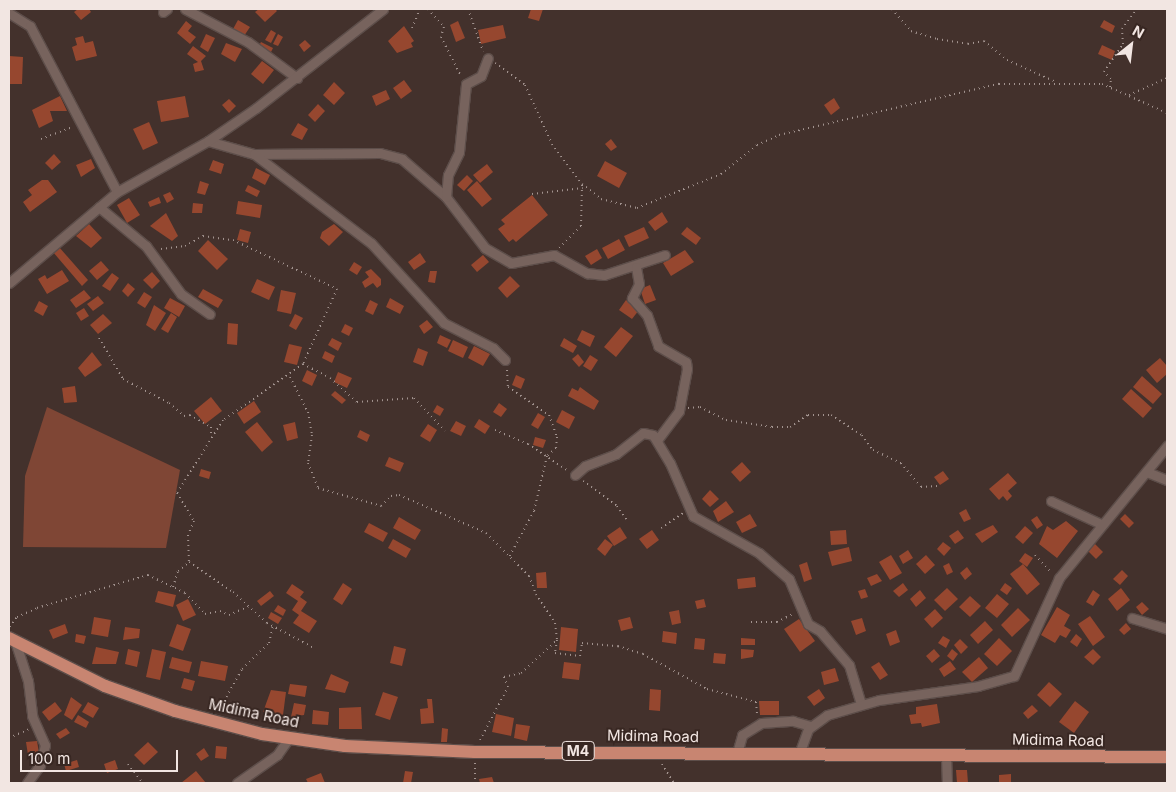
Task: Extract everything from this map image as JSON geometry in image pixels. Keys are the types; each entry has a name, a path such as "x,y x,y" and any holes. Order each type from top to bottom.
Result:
{"main road":[{"name":"Midima Road","path":"12,640 106,686 213,722 289,738 345,746 475,752 1167,757"}],"street":[{"path":"185,9 248,42 297,78"},
{"path":"9,283 117,192 208,141 297,78 383,9"},
{"path":"9,13 30,26 117,192"},
{"path":"446,197 448,176 459,152 466,84 481,76 488,58"},
{"path":"208,141 254,154 390,154 412,165 446,197 498,258 511,263 546,255 562,258 595,276 636,267 665,255"},
{"path":"254,154 364,236 444,323 493,348 505,360"},
{"path":"99,207 146,246 172,285 210,314"},
{"path":"636,267 639,284 632,298 647,315 658,346 686,362 687,378 679,411 657,440"},
{"path":"575,475 585,466 616,454 643,433 657,440 693,516 739,540 780,570 789,579 796,602 808,624 820,631 849,665 861,704"},
{"path":"798,754 811,726 828,715 861,704 978,686 1014,676 1058,578 1167,446"},
{"path":"1147,472 1167,480"},
{"path":"1051,500 1101,524"},
{"path":"1132,618 1167,629"},
{"path":"12,640 28,681 34,722 43,735 45,753 26,783"},
{"path":"736,753 742,734 761,723 781,720 811,726"},
{"path":"237,783 278,755 289,738"},
{"path":"946,755 947,783"}],"path":[{"path":"412,28 420,9"},
{"path":"428,9 444,27 440,37 466,84"},
{"path":"468,9 480,47 488,58 525,85 552,144 582,184 601,199 636,208 721,174 757,145 779,135 999,84 1058,83 1110,87 1129,94 1167,113"},
{"path":"892,9 911,31 937,40 968,44 984,41 1006,60 1058,83"},
{"path":"1110,87 1111,79 1104,72 1123,44 1122,28 1136,9"},
{"path":"1129,94 1167,78"},
{"path":"40,139 80,124"},
{"path":"546,255 566,243 581,226 582,184"},
{"path":"532,194 583,188"},
{"path":"146,246 172,249 212,235 233,240 337,289 303,364 290,376 222,420 177,493 194,521 188,535 189,562"},
{"path":"98,338 123,379 169,403 184,416 211,427 211,435"},
{"path":"505,360 508,387 550,415 557,436 556,448 547,456 534,511 509,558"},
{"path":"303,364 324,374 357,402 414,398 445,431"},
{"path":"290,376 308,412 312,435 308,463 318,488 381,506 391,496 399,495 486,533 529,576 536,594 555,623 557,640 555,653 580,656 582,643 618,646 643,654 708,689 756,702 761,723"},
{"path":"679,411 700,407 726,420 772,427 790,427 808,415 832,415 862,436 873,450 901,463 921,487 937,486"},
{"path":"495,430 547,456 575,475 617,506 627,520"},
{"path":"661,528 690,510"},
{"path":"1034,555 1058,578"},
{"path":"173,587 178,571 189,562"},
{"path":"189,562 273,626 314,648"},
{"path":"9,628 17,617 36,608 148,575 186,593 205,614 220,611 229,615 249,606"},
{"path":"751,622 784,620 792,615 796,602"},
{"path":"213,722 242,669 269,643 273,626"},
{"path":"475,783 475,752 508,687 504,677 521,673 557,640"},
{"path":"9,738 23,734 34,722"},
{"path":"655,752 674,783"},
{"path":"128,764 144,783"}],"shaded area":[{"path":"47,407 180,470 166,548 23,547 25,476"}],"building":[{"path":"78,9 89,9 91,12 81,20 74,12"},
{"path":"259,9 275,9 277,11 265,22 255,12"},
{"path":"531,9 543,9 539,21 528,18"},
{"path":"238,20 250,27 244,36 233,29"},
{"path":"1104,20 1115,26 1112,33 1100,27"},
{"path":"186,21 192,26 188,31 196,37 190,44 177,33"},
{"path":"458,21 465,38 456,42 450,25"},
{"path":"503,25 506,38 481,44 478,30"},
{"path":"404,26 414,41 411,43 413,47 397,53 388,41"},
{"path":"271,30 276,33 271,43 265,40"},
{"path":"206,34 215,38 208,52 200,47"},
{"path":"278,34 283,37 278,46 273,44"},
{"path":"83,36 85,43 93,41 97,56 76,61 72,47 77,45 75,38"},
{"path":"305,40 311,46 304,52 299,45"},
{"path":"261,42 273,48 269,56 257,49"},
{"path":"226,43 242,49 235,62 221,54"},
{"path":"1102,45 1115,51 1112,60 1098,54"},
{"path":"193,46 206,56 201,61 204,70 195,72 193,64 198,62 187,54"},
{"path":"9,56 23,57 22,84 9,84"},
{"path":"262,61 274,70 263,84 251,74"},
{"path":"404,80 412,91 401,99 393,88"},
{"path":"334,82 345,93 334,105 323,95"},
{"path":"386,90 390,99 376,106 372,96"},
{"path":"60,96 67,111 50,111 53,121 39,128 32,110"},
{"path":"185,96 189,117 161,122 157,101"},
{"path":"834,98 840,108 831,115 824,105"},
{"path":"229,99 236,106 229,113 222,105"},
{"path":"318,104 325,111 315,122 308,115"},
{"path":"149,122 158,143 143,150 133,129"},
{"path":"298,123 308,129 302,140 291,135"},
{"path":"611,139 617,147 611,151 605,144"},
{"path":"54,154 61,162 52,170 45,163"},
{"path":"91,159 95,168 81,177 76,165"},
{"path":"213,160 224,164 221,174 209,170"},
{"path":"605,161 627,173 619,188 597,176"},
{"path":"487,164 493,172 480,183 473,175"},
{"path":"256,168 270,175 265,185 252,178"},
{"path":"467,175 473,181 464,191 457,185"},
{"path":"42,180 48,180 57,192 30,212 23,202 32,195 28,190"},
{"path":"200,181 209,184 205,195 197,193"},
{"path":"477,181 492,199 482,207 467,190"},
{"path":"248,185 260,191 257,197 245,191"},
{"path":"170,192 174,199 167,203 163,195"},
{"path":"532,195 548,215 516,242 513,239 509,242 498,229 505,224 501,220"},
{"path":"159,197 161,203 150,207 148,202"},
{"path":"129,198 140,215 127,223 117,205"},
{"path":"238,201 262,205 260,218 236,214"},
{"path":"193,203 203,204 202,213 192,213"},
{"path":"662,212 668,222 655,231 648,222"},
{"path":"166,213 178,236 172,241 150,226"},
{"path":"89,224 102,238 91,248 76,236"},
{"path":"334,224 343,232 329,246 320,238 322,232"},
{"path":"644,227 649,238 629,247 624,236"},
{"path":"687,227 701,238 696,245 681,234"},
{"path":"240,229 251,232 248,243 237,240"},
{"path":"619,239 625,250 608,259 602,248"},
{"path":"208,240 228,259 217,270 198,251"},
{"path":"59,247 88,280 82,286 53,252"},
{"path":"597,249 602,258 591,265 585,256"},
{"path":"685,250 694,262 671,276 663,263"},
{"path":"420,253 426,262 414,270 408,262"},
{"path":"483,255 489,262 477,272 471,265"},
{"path":"101,261 109,270 97,280 89,271"},
{"path":"354,262 362,267 357,275 349,270"},
{"path":"371,269 381,279 381,285 377,288 373,283 365,288 362,282 369,277 365,272"},
{"path":"62,270 69,281 47,294 38,279 45,275 47,279"},
{"path":"430,271 437,271 435,283 428,282"},
{"path":"152,272 160,281 152,289 143,280"},
{"path":"112,273 119,278 110,291 102,286"},
{"path":"510,276 520,286 507,298 498,288"},
{"path":"257,279 275,287 269,300 251,292"},
{"path":"128,283 135,289 128,297 122,291"},
{"path":"650,285 656,300 645,304 640,289"},
{"path":"203,289 223,300 218,308 198,297"},
{"path":"84,290 91,298 76,308 70,300"},
{"path":"281,290 296,293 291,314 277,311"},
{"path":"144,292 152,297 145,308 137,303"},
{"path":"98,296 104,303 93,311 87,304"},
{"path":"170,298 185,306 179,317 164,308"},
{"path":"390,298 404,306 400,314 386,307"},
{"path":"370,300 378,304 373,315 365,311"},
{"path":"626,300 639,310 632,319 619,310"},
{"path":"39,301 48,306 43,316 34,311"},
{"path":"154,305 166,313 155,331 146,325"},
{"path":"84,308 89,316 81,321 76,313"},
{"path":"171,313 177,317 168,333 161,329"},
{"path":"103,314 112,323 98,334 90,325"},
{"path":"295,314 303,318 296,330 289,326"},
{"path":"427,320 433,327 424,334 419,326"},
{"path":"228,323 238,324 237,345 227,344"},
{"path":"345,324 353,328 349,336 341,332"},
{"path":"621,327 633,336 616,357 604,347"},
{"path":"582,330 595,336 590,347 577,340"},
{"path":"440,335 451,340 447,348 437,343"},
{"path":"332,338 342,343 338,351 328,345"},
{"path":"564,338 577,346 573,353 560,346"},
{"path":"453,340 468,347 463,358 448,351"},
{"path":"289,344 302,347 297,365 284,362"},
{"path":"474,346 490,354 483,366 468,358"},
{"path":"418,348 428,352 423,366 413,362"},
{"path":"325,351 335,356 332,363 322,358"},
{"path":"92,352 102,365 85,377 78,368"},
{"path":"578,354 584,362 579,367 572,359"},
{"path":"590,355 598,360 591,371 583,366"},
{"path":"1160,358 1167,366 1167,374 1157,383 1146,370"},
{"path":"307,370 317,375 312,386 302,381"},
{"path":"338,372 352,378 347,388 334,382"},
{"path":"516,375 525,379 521,389 512,385"},
{"path":"1142,376 1162,394 1153,404 1133,387"},
{"path":"75,386 77,402 64,403 62,388"},
{"path":"580,387 599,401 594,410 568,396 572,388 578,391"},
{"path":"1131,389 1152,408 1143,418 1122,399"},
{"path":"335,391 346,400 342,404 331,395"},
{"path":"211,397 222,411 205,424 194,411"},
{"path":"254,401 261,412 244,424 237,413"},
{"path":"499,403 507,409 501,417 493,412"},
{"path":"437,405 444,409 440,416 433,412"},
{"path":"562,410 575,417 569,429 556,422"},
{"path":"538,413 545,417 538,429 531,425"},
{"path":"479,419 490,426 485,434 474,427"},
{"path":"456,421 466,426 461,436 450,431"},
{"path":"257,422 273,442 262,452 245,432"},
{"path":"295,422 298,438 287,441 283,425"},
{"path":"428,424 437,430 430,442 420,436"},
{"path":"360,430 370,435 367,442 357,437"},
{"path":"535,437 546,440 543,448 533,445"},
{"path":"389,457 404,463 400,472 385,466"},
{"path":"742,462 751,472 740,482 731,472"},
{"path":"201,469 211,472 209,479 199,476"},
{"path":"943,471 949,479 940,485 934,477"},
{"path":"1008,473 1017,483 1008,491 1012,496 1007,501 1003,496 999,500 989,489"},
{"path":"710,490 719,499 710,507 702,499"},
{"path":"726,501 734,512 718,522 713,511"},
{"path":"966,509 971,519 964,522 959,513"},
{"path":"750,514 757,526 742,533 736,522"},
{"path":"1125,514 1134,523 1129,528 1120,519"},
{"path":"1037,516 1043,525 1037,529 1031,520"},
{"path":"399,517 421,530 415,540 393,528"},
{"path":"1066,521 1078,531 1057,558 1039,544 1047,526 1053,530"},
{"path":"369,523 388,533 383,542 364,532"},
{"path":"993,525 998,532 982,543 975,534"},
{"path":"1025,526 1033,533 1023,544 1015,537"},
{"path":"620,527 627,538 614,546 607,536"},
{"path":"652,530 659,540 647,549 639,539"},
{"path":"846,530 847,544 831,545 830,531"},
{"path":"958,530 964,538 955,544 949,536"},
{"path":"393,539 411,549 406,558 388,548"},
{"path":"605,539 613,545 605,556 597,549"},
{"path":"1092,541 1103,552 1096,559 1085,548"},
{"path":"943,542 951,548 944,556 937,549"},
{"path":"849,547 852,561 832,566 828,552"},
{"path":"908,550 913,558 903,564 899,556"},
{"path":"1025,553 1033,558 1027,567 1019,561"},
{"path":"891,555 902,573 890,580 879,562"},
{"path":"926,555 935,565 925,574 916,564"},
{"path":"807,562 812,579 804,582 799,565"},
{"path":"949,563 953,572 947,575 943,566"},
{"path":"1023,564 1040,584 1027,595 1010,574"},
{"path":"967,567 972,574 965,580 960,573"},
{"path":"1122,570 1128,576 1120,585 1113,579"},
{"path":"546,572 547,588 537,588 536,573"},
{"path":"877,574 882,581 871,586 867,578"},
{"path":"755,577 756,587 738,589 737,579"},
{"path":"343,583 352,589 342,605 333,599"},
{"path":"903,583 908,590 899,597 893,591"},
{"path":"1005,583 1012,588 1007,595 1000,590"},
{"path":"292,584 304,592 300,597 307,602 301,611 317,621 309,633 293,623 299,615 292,610 298,601 286,593"},
{"path":"947,588 958,599 945,611 934,600"},
{"path":"1121,588 1130,600 1117,611 1108,599"},
{"path":"865,589 868,597 861,599 858,591"},
{"path":"920,590 926,598 916,607 910,599"},
{"path":"1093,590 1100,595 1093,606 1086,602"},
{"path":"158,591 176,595 173,607 155,602"},
{"path":"270,591 274,596 261,606 257,601"},
{"path":"997,594 1009,604 997,618 985,608"},
{"path":"970,596 981,606 970,617 959,607"},
{"path":"188,599 196,615 183,621 176,605"},
{"path":"704,599 706,607 697,609 695,601"},
{"path":"1142,602 1149,609 1142,615 1136,607"},
{"path":"278,605 286,610 283,616 274,611"},
{"path":"1057,607 1070,615 1064,626 1071,630 1066,638 1060,635 1055,643 1041,635"},
{"path":"1018,608 1030,620 1012,637 1001,625"},
{"path":"935,609 943,618 932,628 924,619"},
{"path":"679,610 681,623 672,625 669,612"},
{"path":"271,612 282,618 278,624 268,618"},
{"path":"1090,616 1105,637 1093,646 1078,624"},
{"path":"94,617 111,620 108,637 91,634"},
{"path":"630,617 633,628 621,631 618,620"},
{"path":"862,618 866,631 856,635 851,621"},
{"path":"799,619 815,641 800,652 784,629"},
{"path":"985,621 993,630 978,644 970,635"},
{"path":"1126,623 1131,629 1124,635 1119,630"},
{"path":"65,624 68,633 53,639 49,630"},
{"path":"177,624 191,629 183,651 169,646"},
{"path":"125,627 140,629 139,638 123,640"},
{"path":"561,627 578,629 576,652 559,650"},
{"path":"896,630 900,642 890,646 886,634"},
{"path":"663,631 677,633 676,644 662,642"},
{"path":"76,634 86,636 84,644 75,642"},
{"path":"1076,634 1082,639 1077,647 1070,642"},
{"path":"943,636 950,640 946,648 938,643"},
{"path":"695,638 705,639 704,650 694,649"},
{"path":"741,638 755,639 755,645 741,645"},
{"path":"999,638 1012,651 997,666 984,654"},
{"path":"960,639 968,647 961,654 954,645"},
{"path":"394,646 406,649 402,666 390,663"},
{"path":"96,647 119,652 116,664 92,664"},
{"path":"128,649 140,652 137,667 125,664"},
{"path":"152,649 166,652 160,680 146,677"},
{"path":"741,649 754,650 753,657 741,659"},
{"path":"934,649 940,656 932,663 926,656"},
{"path":"952,649 958,654 953,661 947,656"},
{"path":"1093,649 1101,657 1093,665 1084,657"},
{"path":"714,653 726,654 725,664 713,663"},
{"path":"172,657 192,662 189,673 169,668"},
{"path":"979,657 988,668 972,682 962,672"},
{"path":"201,661 228,666 225,681 198,676"},
{"path":"950,661 956,669 944,677 939,669"},
{"path":"564,662 581,664 579,680 562,678"},
{"path":"879,662 888,675 880,680 871,667"},
{"path":"835,668 839,681 824,685 821,672"},
{"path":"331,674 349,682 345,693 325,689"},
{"path":"184,678 195,681 192,691 181,688"},
{"path":"1049,682 1062,694 1050,707 1037,695"},
{"path":"290,684 307,686 305,697 288,694"},
{"path":"650,689 661,690 660,711 649,710"},
{"path":"819,689 825,698 814,706 807,697"},
{"path":"271,690 286,692 283,715 263,712"},
{"path":"383,692 398,697 390,720 375,715"},
{"path":"71,697 82,705 72,720 64,715"},
{"path":"427,699 432,699 434,723 421,724 420,709 428,708"},
{"path":"759,701 779,701 779,715 760,715"},
{"path":"1075,701 1089,712 1074,733 1059,722"},
{"path":"55,702 62,711 49,721 42,712"},
{"path":"88,702 99,708 93,718 82,712"},
{"path":"294,703 306,705 304,715 291,717"},
{"path":"937,704 940,723 922,727 921,723 911,724 909,715 916,714 916,707"},
{"path":"1032,705 1038,711 1028,719 1023,713"},
{"path":"361,707 362,729 339,729 339,708"},
{"path":"313,710 329,712 328,725 312,724"},
{"path":"496,714 514,718 511,736 492,732"},
{"path":"78,715 89,722 86,728 74,722"},
{"path":"516,724 530,726 527,741 514,738"},
{"path":"66,728 70,733 60,739 56,734"},
{"path":"442,728 448,729 447,742 441,742"},
{"path":"37,741 39,753 28,755 26,742"},
{"path":"148,742 158,752 144,765 134,755"},
{"path":"216,746 227,747 226,759 215,758"},
{"path":"204,748 209,756 201,761 196,754"},
{"path":"77,760 79,767 66,771 64,764"},
{"path":"115,760 118,769 107,773 104,764"},
{"path":"956,770 967,770 968,783 957,783"},
{"path":"196,771 206,783 181,783"},
{"path":"405,771 413,772 411,783 403,783"},
{"path":"321,773 325,783 308,783 306,779"},
{"path":"1011,774 1011,783 999,783 999,775"},
{"path":"492,777 494,783 480,783 479,779"}]}
